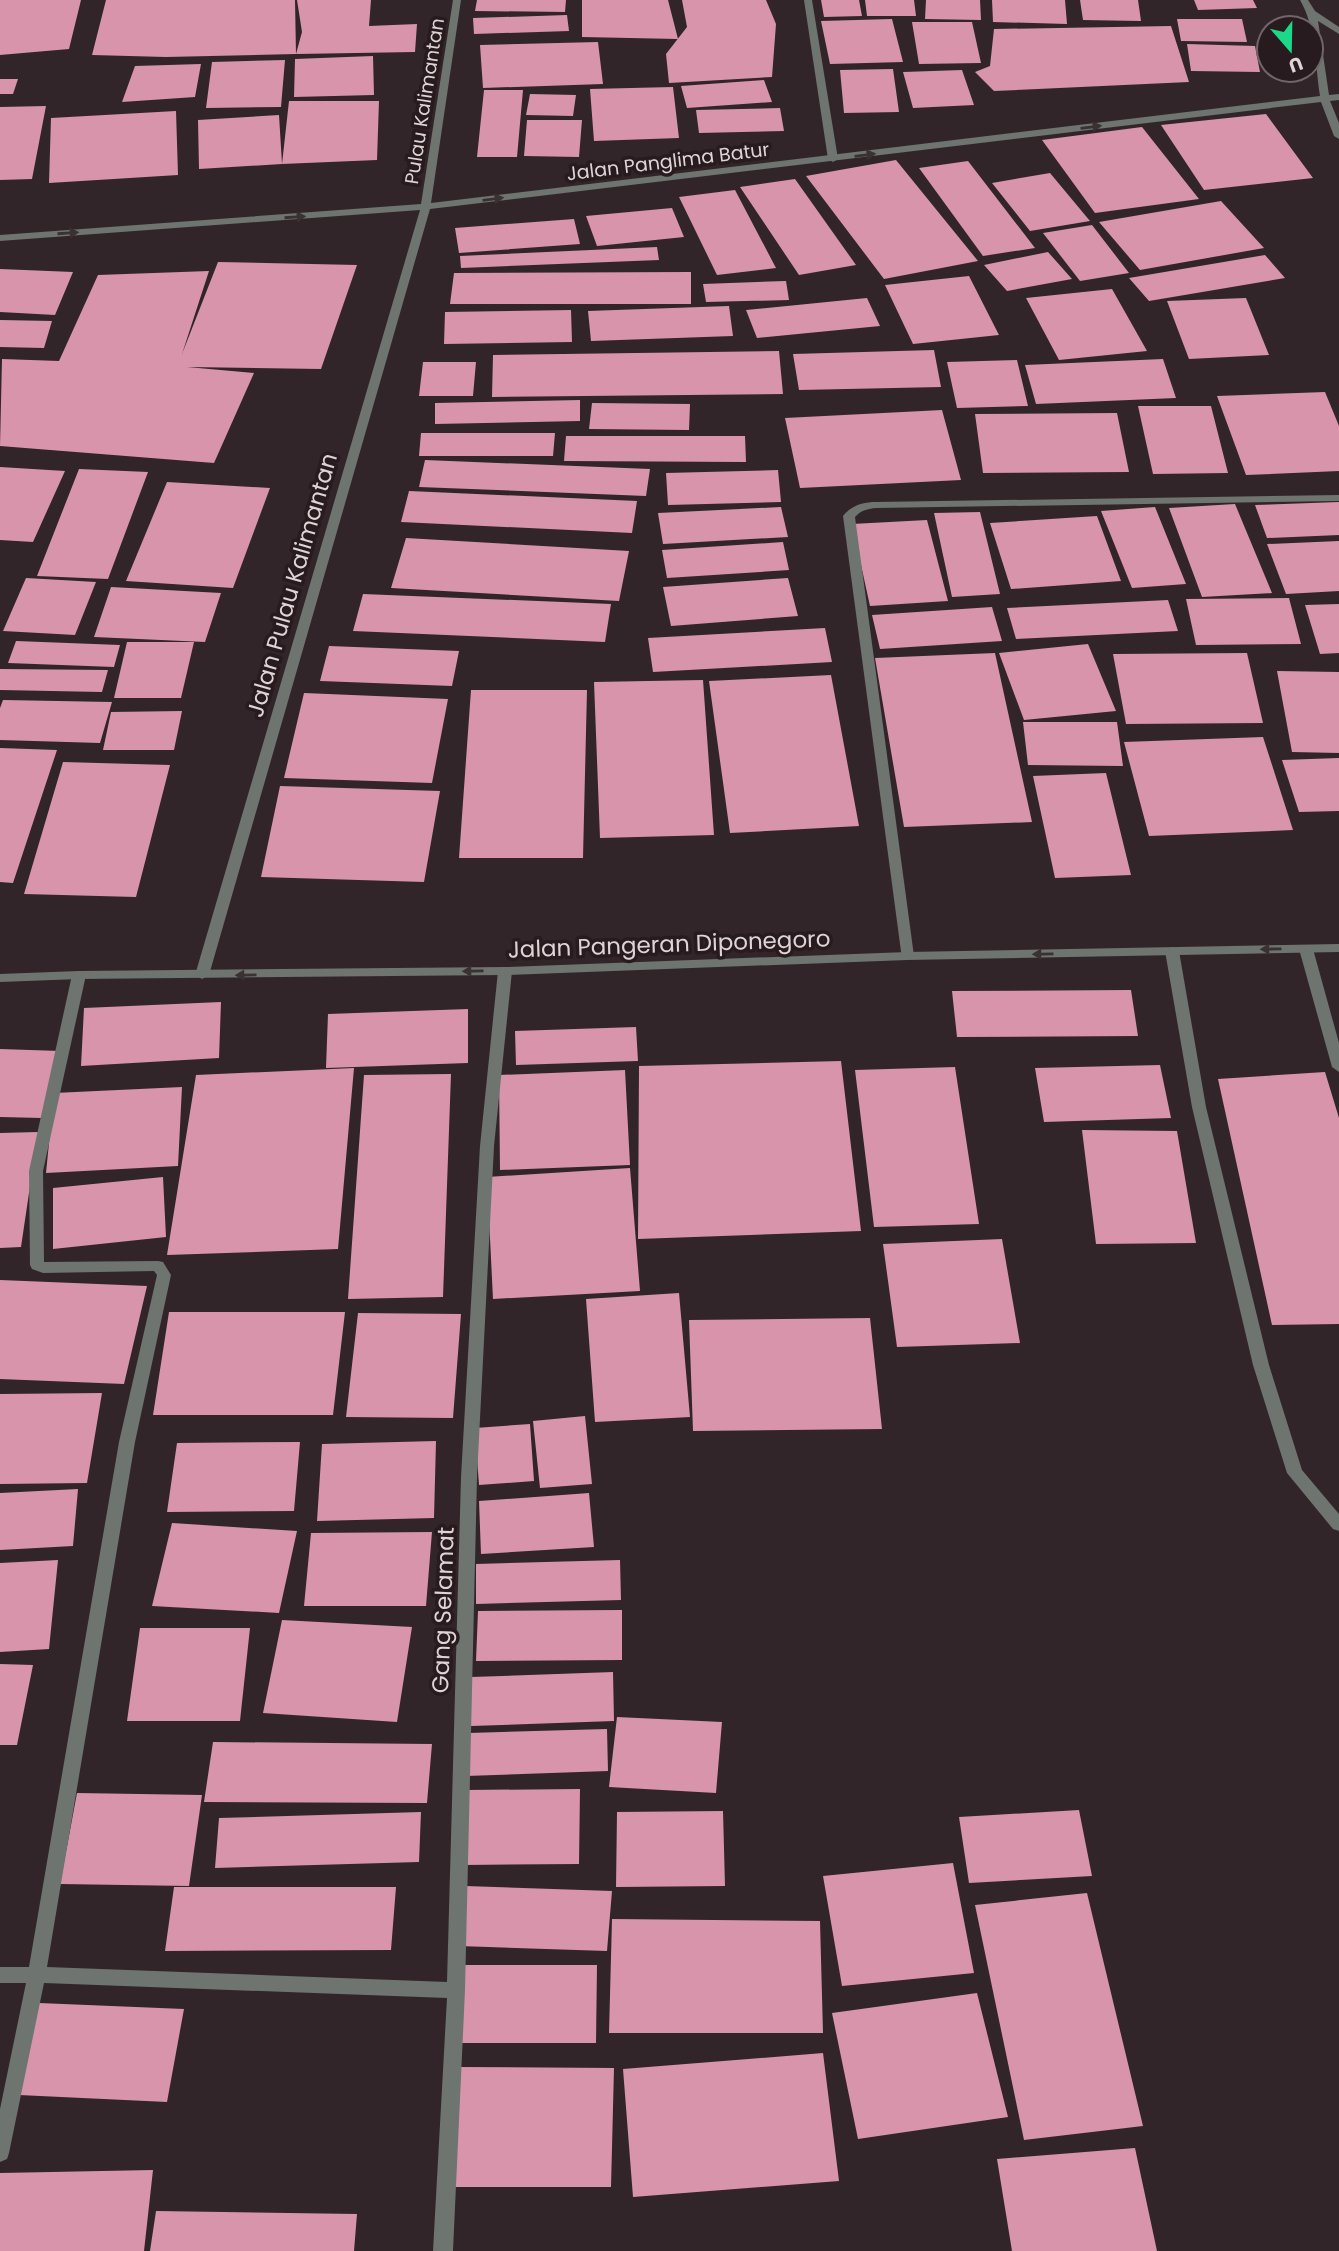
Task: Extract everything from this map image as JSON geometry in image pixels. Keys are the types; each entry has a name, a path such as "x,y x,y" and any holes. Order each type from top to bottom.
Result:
{"street":[{"name":"Pulau Kalimantan","path":"426,207 457,0"},
{"path":"808,0 833,159"},
{"path":"1304,0 1312,13 1325,99 1339,136"},
{"path":"1312,13 1339,31"},
{"name":"Jalan Panglima Batur","path":"0,238 426,207 1339,97"},
{"name":"Jalan Pulau Kalimantan","path":"202,975 426,207"},
{"path":"907,956 849,516 853,510 868,505 1339,498"},
{"name":"Jalan Pangeran Diponegoro","path":"0,978 505,971 907,956 1339,948"},
{"path":"1306,949 1339,1067"},
{"path":"1172,951 1199,1107 1261,1365 1295,1473 1339,1525"},
{"name":"Gang Selamat","path":"443,2251 456,1990 469,1477 487,1146 505,971"},
{"path":"0,2153 37,1975 127,1442 164,1275 158,1266 43,1268 37,1265 39,1224 36,1171 79,975"},
{"path":"0,1975 456,1990"}],"building":[{"path":"0,0 81,0 69,49 0,55"},
{"path":"106,0 295,0 296,54 166,57 92,55"},
{"path":"297,0 371,0 369,26 417,24 415,52 296,54 302,32"},
{"path":"477,0 566,0 565,12 475,11"},
{"path":"582,0 668,0 678,39 582,37"},
{"path":"682,0 766,0 776,24 772,77 669,83 666,54 687,27"},
{"path":"821,0 859,0 862,16 824,17"},
{"path":"865,0 914,0 916,16 867,16"},
{"path":"926,0 980,0 981,20 925,19"},
{"path":"992,0 1065,0 1067,24 993,22"},
{"path":"1080,0 1138,0 1141,21 1083,20"},
{"path":"1194,0 1253,0 1257,8 1198,10"},
{"path":"567,15 569,31 474,34 473,18"},
{"path":"892,19 903,62 830,64 821,21"},
{"path":"1177,19 1242,19 1247,42 1181,41"},
{"path":"912,22 972,22 981,63 919,64"},
{"path":"1171,26 1189,82 994,91 975,72 990,66 994,29"},
{"path":"598,42 603,84 483,88 480,45"},
{"path":"1187,44 1255,46 1255,72 1191,71"},
{"path":"373,56 374,95 294,97 295,59"},
{"path":"285,60 281,107 206,108 212,62"},
{"path":"201,64 195,97 122,102 135,66"},
{"path":"893,69 899,112 844,113 840,70"},
{"path":"962,70 974,105 913,108 903,72"},
{"path":"0,79 18,79 13,94 0,94"},
{"path":"764,80 772,102 687,108 681,86"},
{"path":"673,87 679,138 594,141 590,89"},
{"path":"484,90 523,90 517,157 477,157"},
{"path":"530,94 576,95 573,116 526,115"},
{"path":"289,101 379,101 377,160 282,164"},
{"path":"46,106 32,179 0,180 0,107"},
{"path":"780,108 784,131 699,133 696,110"},
{"path":"176,111 178,175 49,183 51,118"},
{"path":"1266,114 1313,178 1204,190 1161,125"},
{"path":"279,115 282,164 199,169 198,120"},
{"path":"527,120 582,120 579,157 524,156"},
{"path":"1142,127 1199,199 1095,213 1042,140"},
{"path":"896,160 978,261 884,279 806,176"},
{"path":"968,161 1035,248 983,256 919,168"},
{"path":"1050,173 1090,221 1030,231 992,183"},
{"path":"795,179 856,265 799,275 740,187"},
{"path":"735,190 776,268 717,275 679,197"},
{"path":"1221,201 1264,248 1140,270 1099,222"},
{"path":"672,208 684,237 597,246 586,216"},
{"path":"574,219 580,244 459,253 455,228"},
{"path":"1092,225 1129,273 1080,281 1043,233"},
{"path":"657,247 659,260 461,268 460,256"},
{"path":"1048,252 1072,279 1007,291 984,265"},
{"path":"1265,255 1285,278 1149,301 1129,278"},
{"path":"218,262 357,265 321,369 187,367 254,373 214,463 0,446 2,359 59,361 98,275 209,271 182,354"},
{"path":"0,269 73,272 55,315 0,312"},
{"path":"691,272 691,304 450,304 454,273"},
{"path":"969,276 999,335 913,344 885,285"},
{"path":"786,281 789,300 706,302 703,284"},
{"path":"1112,289 1147,351 1059,360 1026,298"},
{"path":"867,298 880,326 757,338 746,310"},
{"path":"1246,298 1269,355 1189,359 1167,301"},
{"path":"729,306 733,336 591,341 588,311"},
{"path":"571,310 572,342 444,344 445,312"},
{"path":"0,320 52,321 44,348 0,347"},
{"path":"934,350 941,387 799,390 793,354"},
{"path":"779,351 783,394 492,397 493,355"},
{"path":"1163,359 1176,398 1036,404 1025,365"},
{"path":"1017,360 1028,406 957,408 947,362"},
{"path":"423,362 476,362 473,396 419,396"},
{"path":"1325,392 1339,426 1339,471 1246,475 1217,396"},
{"path":"580,400 580,421 435,424 435,403"},
{"path":"592,403 690,404 689,430 589,429"},
{"path":"1138,406 1211,406 1228,473 1153,474"},
{"path":"942,410 961,480 800,488 785,418"},
{"path":"1117,413 1129,472 983,473 975,414"},
{"path":"421,433 555,433 553,456 419,456"},
{"path":"566,436 745,436 746,462 564,461"},
{"path":"425,460 650,469 646,496 419,487"},
{"path":"0,467 65,471 33,542 0,540"},
{"path":"79,469 148,472 108,579 37,576"},
{"path":"778,470 781,502 668,505 666,473"},
{"path":"167,482 270,488 233,588 126,581"},
{"path":"409,491 637,501 632,533 401,522"},
{"path":"1339,502 1339,535 1267,538 1255,505"},
{"path":"1235,504 1272,593 1202,597 1169,508"},
{"path":"781,507 788,537 663,544 658,513"},
{"path":"1155,507 1186,584 1132,588 1101,511"},
{"path":"980,512 1000,594 952,597 934,513"},
{"path":"1097,516 1121,581 1011,589 990,523"},
{"path":"927,520 948,601 870,606 852,524"},
{"path":"406,538 629,551 619,601 391,588"},
{"path":"1339,541 1339,591 1286,594 1267,544"},
{"path":"783,542 789,570 667,578 662,550"},
{"path":"26,578 96,582 75,635 3,631"},
{"path":"788,578 798,616 671,626 663,587"},
{"path":"111,587 221,593 205,642 94,637"},
{"path":"363,594 611,604 605,642 353,631"},
{"path":"1289,598 1301,644 1196,645 1186,599"},
{"path":"1168,600 1178,631 1016,639 1007,608"},
{"path":"1339,604 1339,653 1320,654 1305,605"},
{"path":"992,607 1002,641 880,649 872,615"},
{"path":"825,628 832,662 653,672 648,638"},
{"path":"16,641 120,645 114,667 8,663"},
{"path":"127,642 194,642 181,698 114,698"},
{"path":"1088,644 1116,711 1024,720 999,653"},
{"path":"329,646 459,651 452,686 320,681"},
{"path":"995,653 1032,822 904,827 875,658"},
{"path":"1247,653 1263,723 1126,724 1113,654"},
{"path":"0,669 108,670 102,692 0,690"},
{"path":"1277,671 1339,672 1339,753 1292,752"},
{"path":"831,675 859,826 730,833 709,681"},
{"path":"703,680 714,835 600,838 594,682"},
{"path":"471,690 587,690 583,858 459,858"},
{"path":"304,693 448,699 432,783 284,778"},
{"path":"3,700 112,702 100,743 0,740 0,708"},
{"path":"182,711 174,750 103,750 111,712"},
{"path":"1023,722 1117,722 1123,766 1028,765"},
{"path":"1263,737 1293,830 1149,836 1124,742"},
{"path":"0,748 57,750 13,883 0,882"},
{"path":"1339,758 1339,811 1299,812 1282,760"},
{"path":"63,762 170,765 136,897 24,894"},
{"path":"1106,773 1131,875 1055,878 1033,776"},
{"path":"280,786 440,791 424,882 261,877"},
{"path":"1131,990 1138,1036 957,1037 952,991"},
{"path":"221,1002 219,1058 81,1066 84,1008"},
{"path":"468,1009 468,1063 326,1068 328,1014"},
{"path":"636,1027 638,1061 516,1065 515,1031"},
{"path":"0,1049 60,1051 42,1118 0,1117"},
{"path":"841,1061 861,1231 638,1239 639,1066"},
{"path":"1160,1065 1171,1118 1044,1122 1035,1068"},
{"path":"955,1067 979,1224 874,1227 855,1070"},
{"path":"354,1068 338,1249 167,1255 196,1075"},
{"path":"625,1070 630,1165 500,1170 499,1075"},
{"path":"1325,1072 1339,1118 1339,1324 1272,1325 1218,1079"},
{"path":"451,1074 443,1297 348,1299 364,1075"},
{"path":"182,1087 178,1166 46,1173 54,1093"},
{"path":"1082,1130 1177,1131 1196,1243 1096,1244"},
{"path":"38,1132 21,1247 0,1248 0,1133"},
{"path":"630,1168 640,1291 493,1299 487,1177"},
{"path":"163,1177 166,1237 53,1249 53,1188"},
{"path":"1002,1239 1020,1343 897,1347 883,1244"},
{"path":"0,1280 147,1286 124,1384 0,1379"},
{"path":"679,1293 690,1417 595,1422 586,1299"},
{"path":"169,1312 345,1312 333,1415 153,1415"},
{"path":"358,1313 461,1314 453,1418 346,1417"},
{"path":"870,1318 882,1429 693,1431 689,1320"},
{"path":"102,1393 87,1483 0,1484 0,1394"},
{"path":"585,1416 592,1484 540,1488 533,1421"},
{"path":"530,1424 534,1481 479,1485 475,1428"},
{"path":"436,1441 434,1518 317,1521 322,1444"},
{"path":"300,1442 294,1511 167,1512 177,1443"},
{"path":"78,1489 73,1546 0,1550 0,1493"},
{"path":"589,1493 594,1547 481,1554 479,1501"},
{"path":"172,1523 297,1531 279,1613 152,1606"},
{"path":"432,1532 426,1606 304,1606 311,1533"},
{"path":"58,1560 49,1649 0,1652 0,1563"},
{"path":"620,1560 621,1600 476,1604 476,1564"},
{"path":"622,1610 622,1660 476,1661 478,1611"},
{"path":"282,1620 412,1627 397,1722 263,1713"},
{"path":"140,1628 250,1628 240,1721 127,1721"},
{"path":"0,1664 33,1665 17,1745 0,1745"},
{"path":"613,1672 614,1721 471,1726 471,1677"},
{"path":"617,1717 722,1722 716,1793 609,1787"},
{"path":"607,1729 608,1771 466,1776 468,1733"},
{"path":"213,1742 432,1744 427,1803 204,1802"},
{"path":"580,1789 579,1864 463,1865 467,1790"},
{"path":"77,1793 202,1795 189,1886 60,1884"},
{"path":"1079,1810 1092,1876 969,1883 959,1817"},
{"path":"723,1811 725,1886 616,1887 617,1812"},
{"path":"421,1812 419,1862 215,1868 219,1818"},
{"path":"953,1863 974,1973 842,1986 823,1876"},
{"path":"465,1886 612,1891 607,1951 459,1946"},
{"path":"174,1887 396,1887 391,1950 165,1951"},
{"path":"1087,1893 1143,2126 1024,2140 975,1905"},
{"path":"612,1919 820,1921 823,2033 609,2033"},
{"path":"462,1965 597,1965 596,2043 458,2043"},
{"path":"977,1993 1008,2117 858,2139 832,2013"},
{"path":"39,2003 184,2009 167,2102 19,2095"},
{"path":"823,2053 839,2181 633,2197 623,2069"},
{"path":"456,2067 614,2068 611,2187 449,2187"},
{"path":"1135,2148 1157,2251 1012,2251 997,2159"},
{"path":"153,2170 144,2251 0,2251 0,2173"},
{"path":"156,2211 357,2214 354,2251 150,2251"}]}
